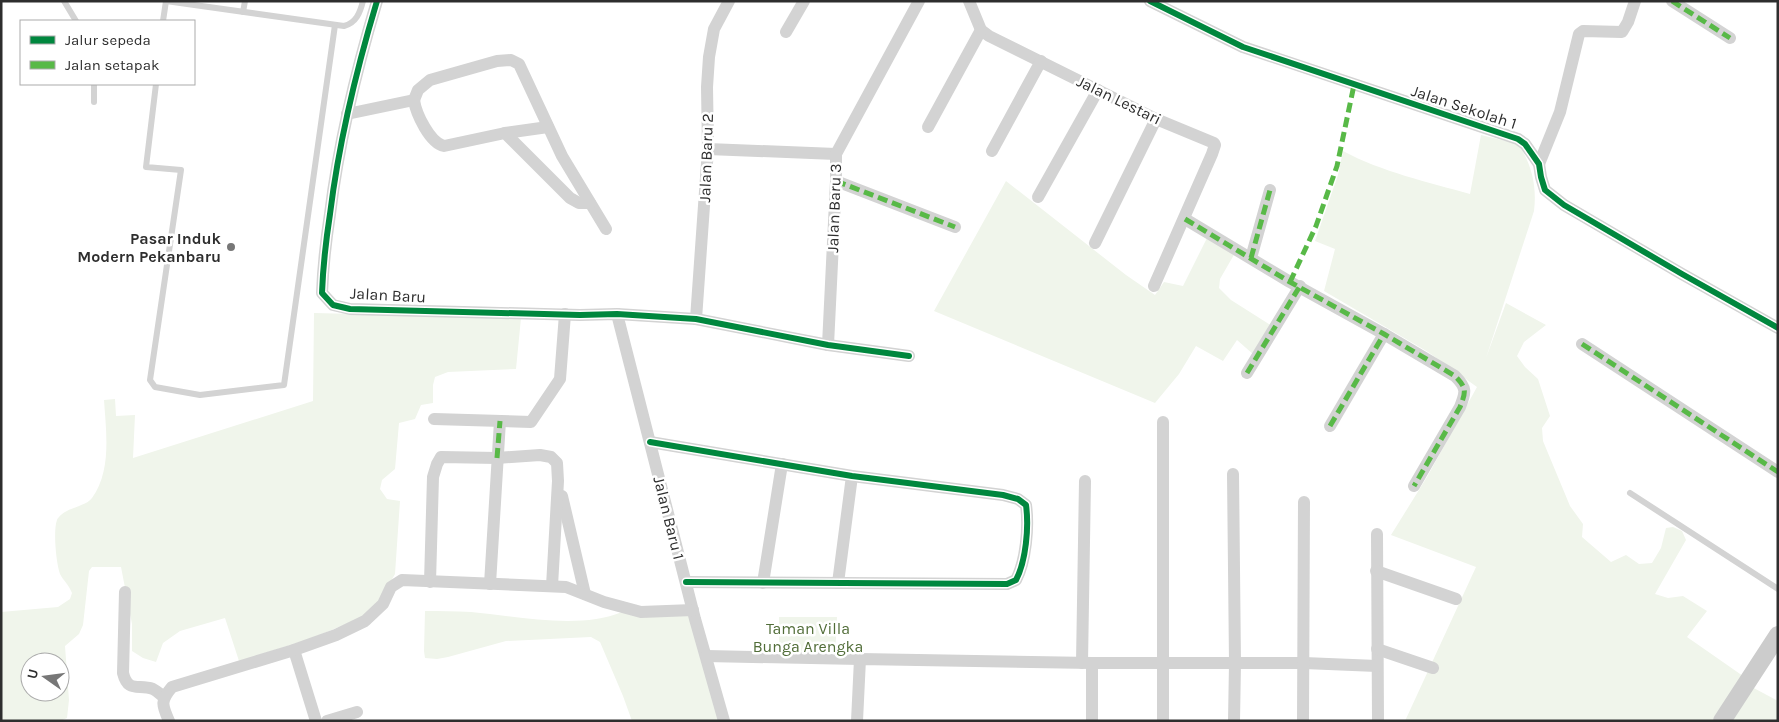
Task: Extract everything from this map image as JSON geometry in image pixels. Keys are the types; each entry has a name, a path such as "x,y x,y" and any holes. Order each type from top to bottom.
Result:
{"street":[{"name":"Jalan Baru","path":"377,1 359,59 333,191 323,269 322,293 333,305 350,309 617,314 696,319 828,345 909,356"},
{"name":"Jalan Baru 2","path":"696,319 708,149 707,87 709,57 714,29 729,1"},
{"path":"786,32 804,1"},
{"name":"Jalan Baru 3","path":"828,345 836,154 918,1"},
{"path":"928,127 981,30 969,1"},
{"name":"Jalan Sekolah 1","path":"1150,1 1243,47 1518,139 1525,144 1539,164 1545,190 1564,205 1778,328"},
{"path":"1539,164 1560,112 1579,34 1583,31 1622,32 1628,22 1635,1"},
{"path":"1672,1 1730,38"},
{"name":"Jalan Lestari","path":"981,30 989,36 1156,119 1212,141 1215,145 1184,219"},
{"path":"548,127 505,133 444,146 438,145 416,112 414,100 418,90 430,80 491,62 511,60 519,64 562,156 606,229"},
{"path":"992,151 1041,61"},
{"path":"1038,197 1098,90"},
{"path":"347,114 414,100"},
{"path":"1095,243 1156,119"},
{"path":"505,133 570,198 579,202 590,203"},
{"path":"708,149 836,154"},
{"path":"836,180 955,227"},
{"path":"1251,258 1270,190"},
{"path":"1154,286 1184,219 1455,376 1463,385 1465,394 1460,407 1414,486"},
{"path":"1247,373 1300,286"},
{"path":"434,418 531,422 560,380 566,314"},
{"name":"Jalan Baru 1","path":"617,314 693,610 724,721"},
{"path":"1330,426 1384,334"},
{"path":"1582,344 1778,472"},
{"path":"490,584 500,421"},
{"path":"1163,422 1163,721"},
{"path":"650,442 852,476 1003,495 1018,499 1026,505 1028,515 1024,559 1016,580 1007,584 686,582"},
{"path":"430,582 434,476 441,457 498,458 540,455 551,457 557,463 558,481 552,586"},
{"path":"764,582 782,464"},
{"path":"1233,474 1234,721"},
{"path":"838,583 852,476"},
{"path":"558,481 585,594"},
{"path":"1085,481 1087,663 1092,721"},
{"path":"1303,721 1304,502"},
{"path":"1376,534 1378,721"},
{"path":"1376,571 1456,599"},
{"path":"169,721 162,706 164,697 172,687 294,650 336,635 365,621 383,604 392,587 402,580 566,587 604,602 641,612 693,610"},
{"path":"125,592 122,673 125,681 133,687 145,687 156,690 164,697"},
{"path":"1722,721 1778,635"},
{"path":"1377,649 1433,668"},
{"path":"294,650 316,721"},
{"path":"706,656 1164,664 1304,663 1377,666"},
{"path":"857,721 860,659"},
{"path":"327,721 357,712"}],"lane":[{"path":"64,1 75,20"},
{"path":"163,20 166,1 344,26 349,25 358,16 363,1"},
{"path":"244,12 245,1"},
{"path":"156,85 146,167 181,170 150,380 155,387 200,395 284,384 334,25"},
{"path":"94,85 94,102"},
{"path":"1630,493 1778,589"}],"green space":[{"path":"1481,135 1518,144 1530,168 1535,193 1534,211 1486,358 1506,303 1546,325 1524,342 1517,356 1525,367 1538,379 1550,416 1542,428 1543,441 1570,506 1583,524 1582,537 1611,562 1626,555 1639,564 1652,563 1661,548 1666,528 1673,527 1682,531 1686,540 1655,594 1668,598 1683,596 1707,611 1687,637 1743,676 1712,721 1405,721 1476,567 1391,535 1427,477 1477,387 1428,352 1324,291 1335,249 1315,241 1338,175 1343,151 1389,171 1470,194"},
{"path":"1006,181 1126,275 1155,295 1164,282 1183,286 1207,238 1235,253 1220,279 1219,288 1231,300 1272,326 1254,355 1237,340 1223,361 1196,346 1179,374 1155,403 934,311"},
{"path":"314,313 521,318 516,369 448,372 435,377 433,403 421,405 415,419 399,423 395,469 382,480 380,489 387,499 400,501 395,574 379,602 365,616 310,639 239,661 225,618 180,631 163,643 156,662 143,658 132,651 132,624 121,567 92,567 89,571 83,625 79,634 65,646 65,652 20,652 20,702 69,702 67,718 60,721 1,721 1,612 58,607 70,599 72,593 60,574 57,562 56,525 63,513 92,498 103,476 106,451 104,400 115,399 116,416 135,415 133,458 313,401"},
{"path":"425,611 471,612 527,619 567,621 587,620 622,612 690,615 719,721 632,721 600,642 591,637 506,641 448,657 437,659 425,658"},
{"name":"Taman Villa Bunga Arengka","path":"779,617 837,617 835,658 779,657"},
{"path":"1750,686 1778,701 1778,721 1730,721"}],"marked path":[{"path":"1672,1 1730,38"},
{"path":"1290,282 1316,226 1337,166 1354,85"},
{"path":"836,181 955,227"},
{"path":"1251,258 1270,190"},
{"path":"1185,219 1290,282 1384,334 1459,380 1464,390 1460,407 1414,486"},
{"path":"1247,373 1300,286"},
{"path":"1330,426 1384,334"},
{"path":"1582,344 1778,472"},
{"path":"497,458 500,421"}],"cycle path":[{"path":"377,1 349,106 334,187 325,253 322,293 333,305 350,309 580,315 617,314 696,319 828,345 909,356"},
{"path":"1150,1 1243,47 1518,139 1525,144 1539,164 1545,190 1564,205 1778,328"},
{"path":"650,442 852,476 1003,495 1018,499 1026,505 1027,533 1022,563 1016,580 1007,584 686,582"}],"place":[{"name":"Pasar Induk Modern Pekanbaru","path":"231,247"}]}
